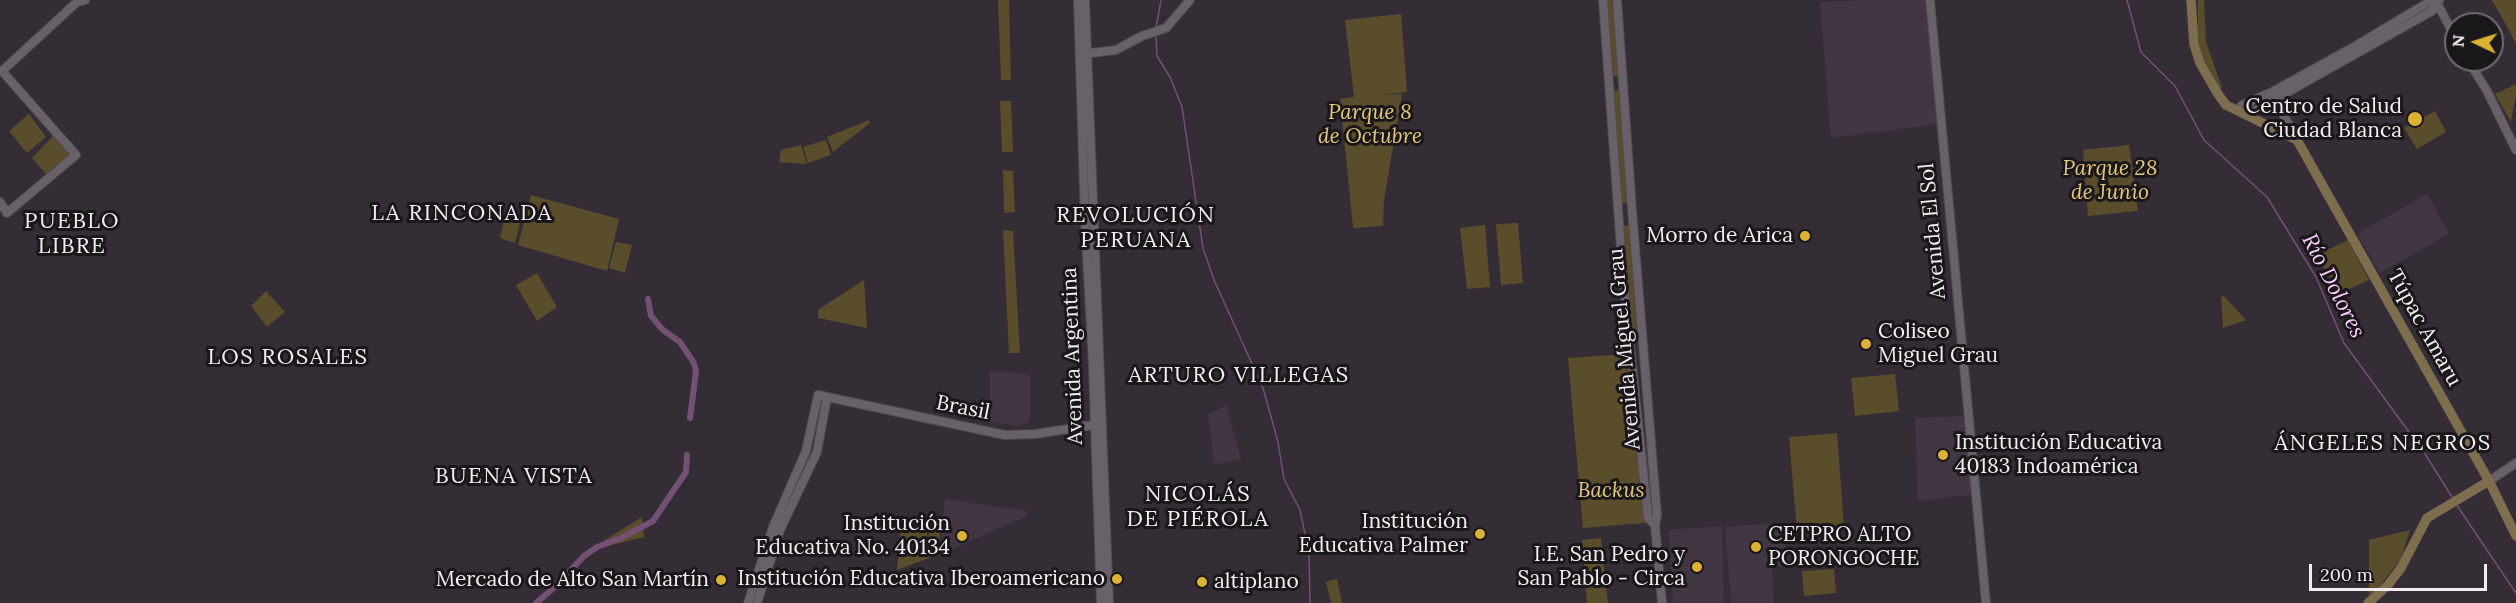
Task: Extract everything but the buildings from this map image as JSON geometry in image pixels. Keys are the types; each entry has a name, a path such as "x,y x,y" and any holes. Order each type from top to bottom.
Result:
{"main road":[{"path":"2191,0 2194,44 2200,63 2226,105 2297,140"},
{"name":"Túpac Amaru","path":"2297,140 2489,481 2516,536"},
{"path":"2368,603 2388,585 2401,568 2425,520 2432,513 2489,481"}],"street":[{"path":"2,208 76,155 2,71 77,2 86,0"},
{"name":"Avenida Argentina","path":"1078,0 1084,54"},
{"name":"Avenida Argentina","path":"1085,0 1084,54 1104,583 1101,603"},
{"path":"1084,54 1116,50 1149,33 1165,28 1190,0"},
{"name":"Avenida Miguel Grau","path":"1603,0 1623,278 1648,518 1655,525 1658,515 1617,0"},
{"name":"Avenida El Sol","path":"1930,0 1986,603"},
{"path":"2439,1 2432,11 2276,100 2243,113 2242,105 2272,92 2352,48 2429,2 2439,1"},
{"path":"2475,72 2516,150"},
{"path":"2276,100 2297,140"},
{"path":"748,603 773,527 806,451 823,396"},
{"path":"757,603 780,530 817,452 823,396"},
{"name":"Brasil","path":"823,396 1005,435 1036,434 1098,424"},
{"path":"2489,481 2516,464"},
{"path":"1655,525 1662,603"},
{"name":"Avenida Argentina","path":"1104,583 1109,603"}],"shaded area":[{"path":"1925,0 1937,124 1831,138 1820,2"},
{"path":"2427,194 2449,234 2380,273 2357,234"},
{"path":"990,370 1030,375 1030,422 1017,426 990,422"},
{"path":"1226,405 1241,460 1214,464 1208,415"},
{"name":"Institución Educativa 40183 Indoamérica","path":"1966,416 1972,492 1970,495 1923,500 1918,498 1915,418"},
{"name":"Institución Educativa No. 40134","path":"945,499 1027,511 1027,516 939,555"},
{"name":"CETPRO ALTO PORONGOCHE","path":"1784,523 1787,566 1772,568 1774,603 1731,603 1725,527"},
{"name":"I.E. San Pedro y San Pablo - Circa","path":"1722,526 1724,603 1673,603 1669,530"}],"green space":[{"path":"998,0 1009,0 1011,80 1001,80"},
{"path":"1606,0 1612,0 1619,76 1613,76"},
{"path":"2198,0 2204,0 2206,42 2222,88 2219,89 2200,52"},
{"path":"2492,0 2516,0 2516,44 2504,21 2504,12 2499,12"},
{"name":"Parque 8 de Octubre","path":"1401,14 1407,92 1380,95 1402,94 1384,200 1383,226 1355,228 1353,227 1340,99 1354,97 1345,20"},
{"path":"2516,84 2516,94 2511,122 2495,94"},
{"path":"1619,90 1628,203 1620,203 1612,91"},
{"path":"1000,101 1011,101 1013,152 1002,152"},
{"path":"2435,111 2446,132 2417,149 2404,128"},
{"path":"29,114 46,137 27,153 9,131"},
{"path":"869,120 870,123 833,152 827,137"},
{"path":"54,135 72,156 46,174 32,158"},
{"path":"826,140 831,155 808,163 803,147"},
{"path":"801,145 807,164 779,162 781,150"},
{"name":"Parque 28 de Junio","path":"2129,145 2138,211 2088,216 2083,150"},
{"path":"1003,170 1013,171 1015,212 1004,213"},
{"path":"531,195 619,219 607,271 518,245"},
{"path":"506,212 522,216 515,243 500,238"},
{"path":"1518,223 1523,283 1501,285 1496,224"},
{"path":"1485,225 1490,287 1467,289 1460,228"},
{"path":"1629,225 1640,335 1633,335 1623,226"},
{"path":"1003,230 1013,231 1020,353 1009,353"},
{"path":"2348,240 2369,280 2338,294 2317,255"},
{"path":"616,242 632,245 625,273 609,268"},
{"path":"537,273 557,307 537,321 516,285"},
{"path":"864,280 867,328 818,318 818,310"},
{"path":"266,291 285,312 267,327 251,306"},
{"path":"2224,296 2246,320 2223,328 2221,297"},
{"name":"Backus","path":"1626,354 1645,523 1583,528 1568,358"},
{"path":"1895,374 1899,411 1855,416 1851,378"},
{"path":"1837,433 1844,528 1797,531 1789,437"},
{"path":"642,517 644,537 587,551"},
{"path":"901,519 928,522 926,551 937,552 937,555 897,570"},
{"path":"930,522 941,523 938,551 927,549"},
{"path":"2410,530 2401,559 2369,599 2369,540"},
{"path":"1601,538 1608,603 1587,603 1582,540"},
{"path":"1834,569 1836,593 1804,596 1802,571"},
{"path":"1337,579 1342,603 1331,603 1326,582"}],"waterway":[{"path":"1156,28 1161,0"},
{"name":"Río Dolores","path":"2127,0 2141,52 2175,86 2204,140 2267,197 2316,277 2344,343 2425,454 2452,497"},
{"path":"1156,36 1157,56 1170,77 1182,107 1203,248 1214,280 1263,388 1278,442 1284,479 1300,510 1309,553 1310,603"},
{"path":"648,299 651,316 663,330 680,342 694,363 696,371 690,418"},
{"path":"536,603 556,586 584,556 597,547 621,538 653,521 686,472 687,455"},
{"name":"Río Dolores","path":"2456,504 2516,593"}],"place":[{"name":"Centro de Salud Ciudad Blanca","path":"2415,119"},
{"name":"Morro de Arica","path":"1805,236"},
{"name":"Coliseo Miguel Grau","path":"1866,344"},
{"name":"Institución Educativa 40183 Indoamérica","path":"1943,455"},
{"name":"Institución Educativa Palmer","path":"1480,534"},
{"name":"Institución Educativa No. 40134","path":"962,536"},
{"name":"CETPRO ALTO PORONGOCHE","path":"1756,547"},
{"name":"I.E. San Pedro y San Pablo - Circa","path":"1697,567"},
{"name":"Institución Educativa Iberoamericano","path":"1117,579"},
{"name":"Mercado de Alto San Martín","path":"721,580"},
{"name":"altiplano","path":"1202,582"}],"district":[{"name":"LA RINCONADA","path":"462,214"},
{"name":"REVOLUCIÓN PERUANA","path":"1136,228"},
{"name":"PUEBLO LIBRE","path":"72,234"},
{"name":"LOS ROSALES","path":"288,358"},
{"name":"ARTURO VILLEGAS","path":"1239,376"},
{"name":"ÁNGELES NEGROS","path":"2383,444"},
{"name":"BUENA VISTA","path":"514,477"},
{"name":"NICOLÁS DE PIÉROLA","path":"1198,508"}]}
